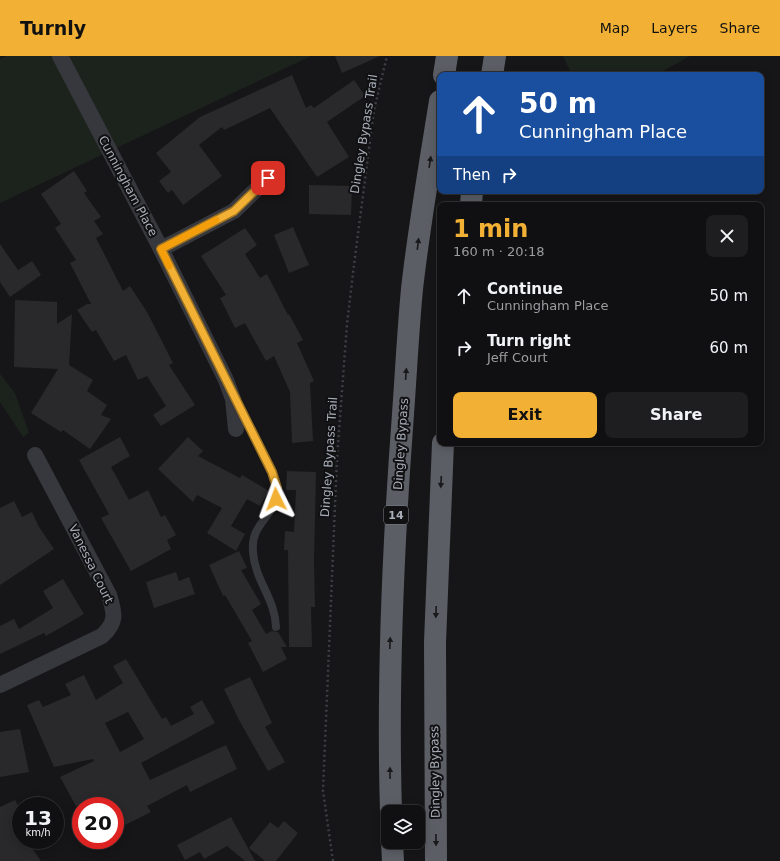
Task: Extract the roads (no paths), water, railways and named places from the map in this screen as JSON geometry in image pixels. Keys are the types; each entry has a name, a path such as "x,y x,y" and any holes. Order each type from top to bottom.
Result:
{"highway":[{"path":"444,72 447,56"},
{"path":"492,72 495,56"},
{"name":"Dingley Bypass","path":"391,805 390,653 400,458 412,290 421,220 437,120"},
{"name":"Dingley Bypass","path":"436,861 435,642 443,446"},
{"path":"392,849 393,861"}],"street":[{"name":"Cunningham Place","path":"60,56 161,249 230,388 233,399 236,429"},
{"path":"161,249 234,211 268,178"},
{"name":"Vanessa Court","path":"0,686 102,636 111,626 114,617 109,595 36,455"}],"lane":[{"path":"230,388 269,465 276,484 275,502 258,528 252,549 256,572 275,610 276,627"}]}
